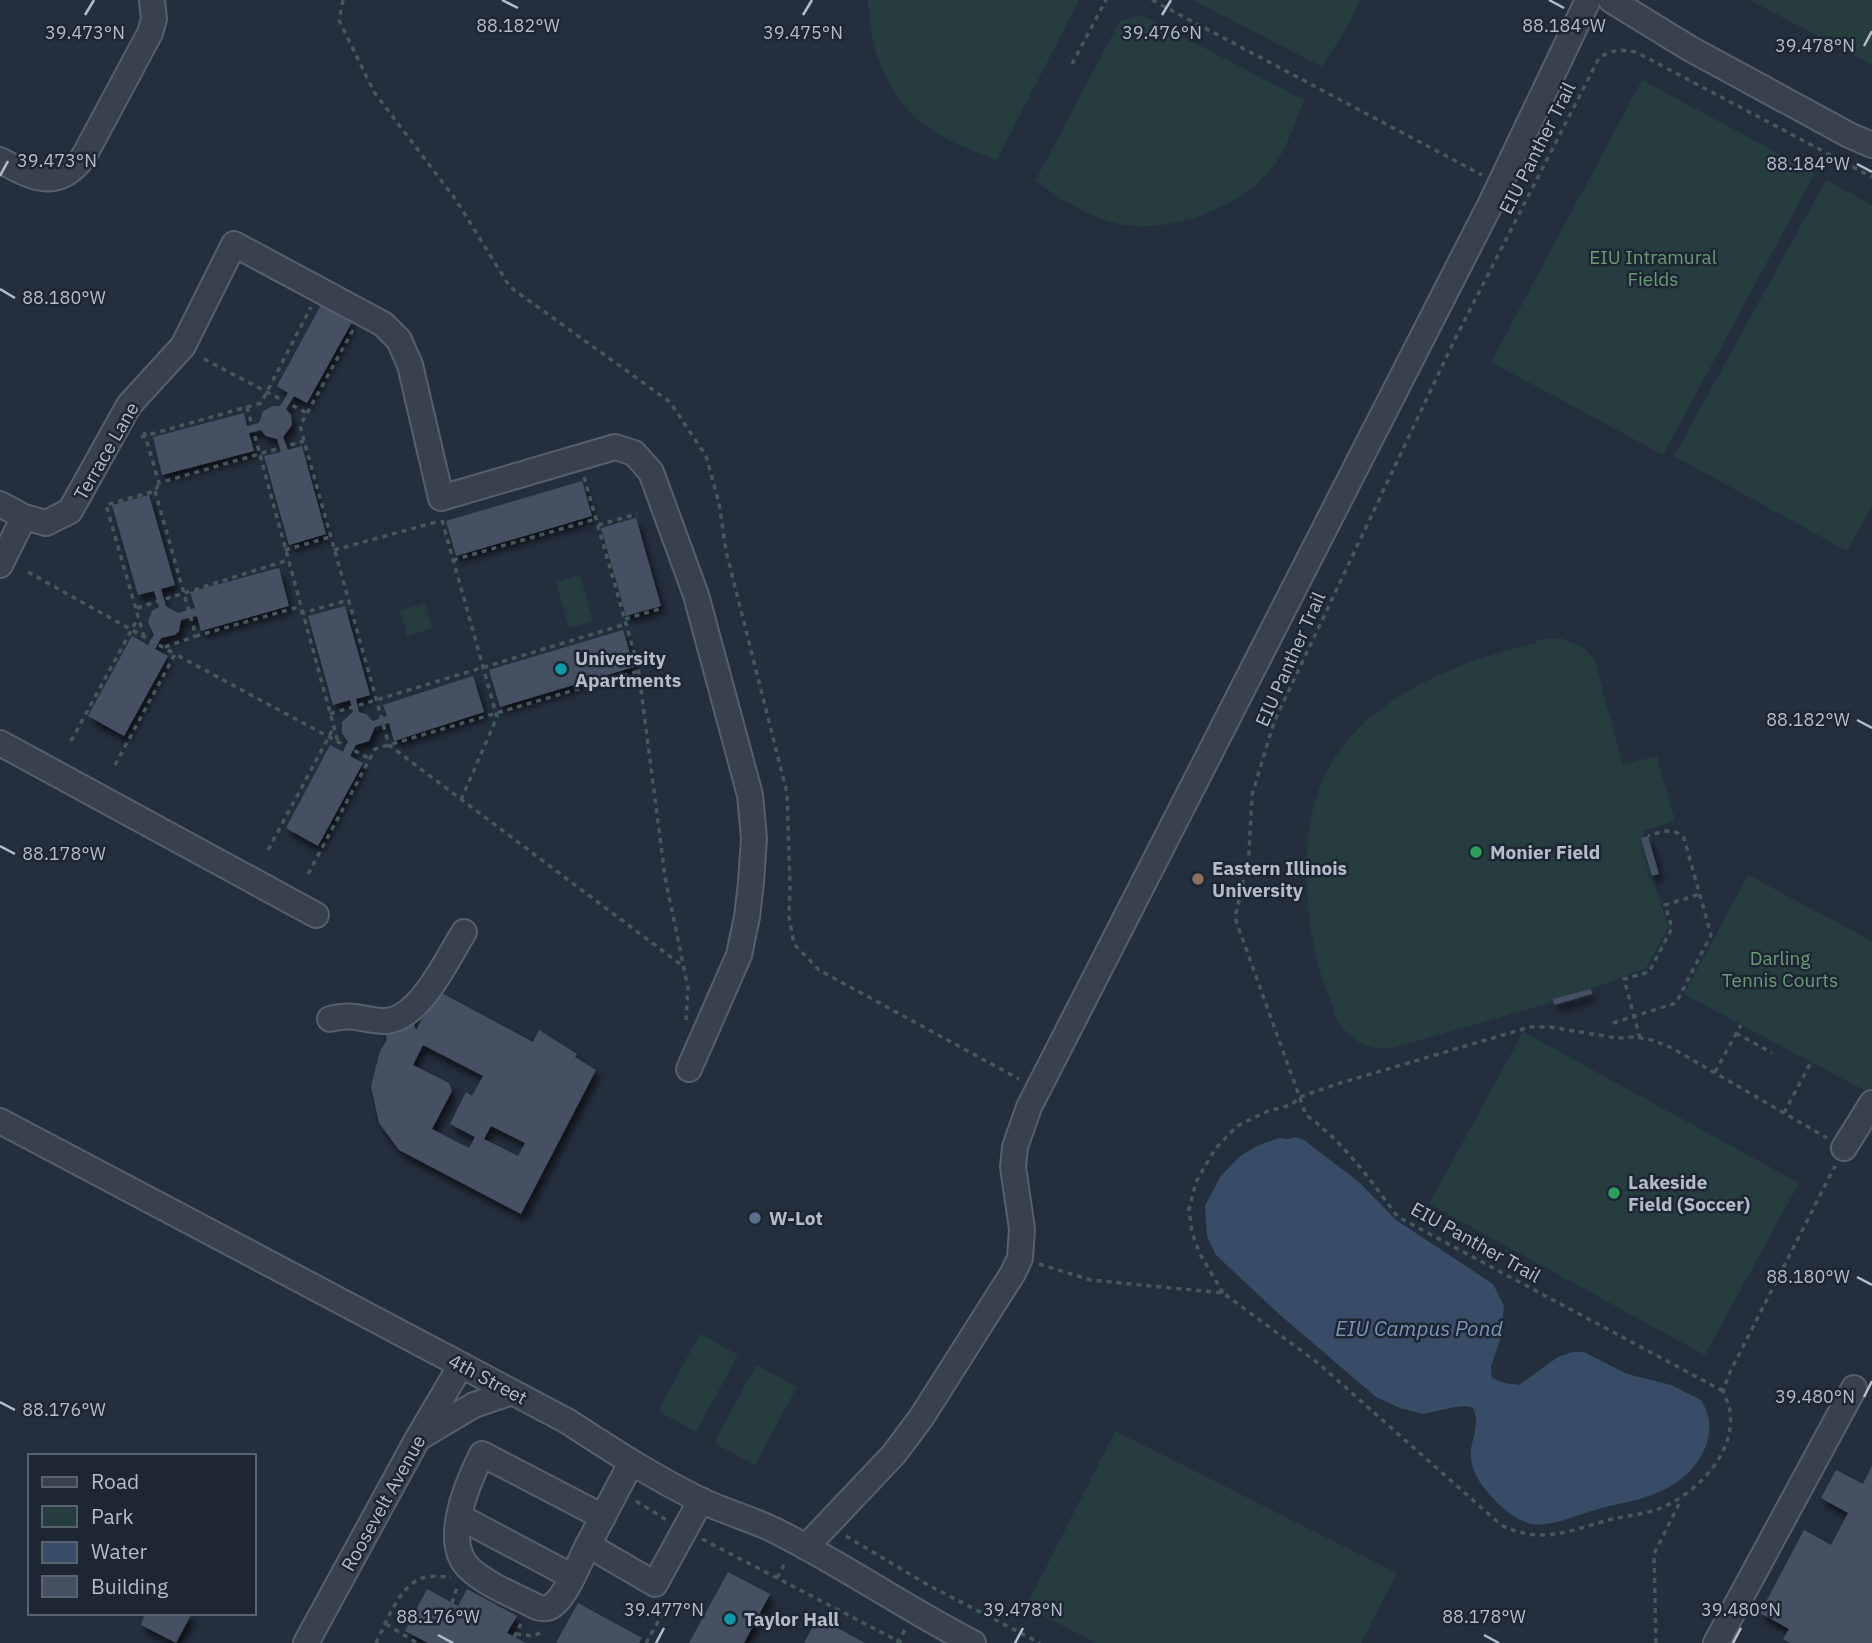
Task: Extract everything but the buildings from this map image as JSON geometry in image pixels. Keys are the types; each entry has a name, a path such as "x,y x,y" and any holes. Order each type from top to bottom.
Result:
{"street":[{"path":"0,160 36,178 52,179 77,167 150,33 154,19 152,0"},
{"path":"806,1547 894,1454 921,1418 1020,1258 1022,1229 1013,1167 1015,1147 1029,1107 1499,184 1588,0"},
{"path":"1611,0 1689,48 1872,145"},
{"name":"Terrace Lane","path":"0,504 24,517 46,523 70,511 130,405 183,346 234,244 320,290"},
{"path":"320,290 383,324 399,340 410,365 441,498 615,447 634,453 651,472 696,595 750,795 754,838 747,917 739,955 689,1069"},
{"path":"0,565 24,517"},
{"path":"0,743 316,915"},
{"path":"330,1019 348,1015 385,1021 407,1015 430,986 464,932"},
{"path":"1844,1148 1872,1103"},
{"name":"4th Street","path":"0,1121 567,1421 631,1463 701,1500 775,1530 914,1612 973,1643"},
{"name":"Roosevelt Avenue","path":"306,1643 461,1365"},
{"path":"1716,1643 1854,1388"},
{"path":"418,1438 467,1409 512,1392"},
{"path":"603,1517 482,1454 468,1481 460,1517 458,1550 470,1569 537,1607 545,1609 553,1605 572,1576 603,1517 631,1463"},
{"path":"588,1545 655,1584 701,1500"},
{"path":"460,1517 572,1576"}],"path":[{"path":"1072,64 1106,0"},
{"path":"1152,0 1499,184"},
{"name":"EIU Panther Trail","path":"1723,1391 1398,1217 1326,1129 1306,1115 1235,918 1249,854 1252,795 1274,722 1454,341 1599,58 1609,52 1624,49 1636,52 1872,177"},
{"path":"196,636 155,491 159,483 144,435 261,403 320,290"},
{"path":"362,313 300,426 389,745 684,967"},
{"path":"204,359 307,413"},
{"path":"247,407 338,742"},
{"path":"159,483 304,441"},
{"path":"584,477 639,671 664,877 688,988 686,1022"},
{"path":"144,637 106,505 155,491"},
{"path":"598,525 637,514"},
{"path":"453,560 596,519"},
{"path":"442,520 497,717 461,800"},
{"path":"285,550 330,537"},
{"path":"136,608 288,560"},
{"path":"28,572 370,760"},
{"path":"163,648 295,608 303,613 348,600"},
{"path":"330,714 626,622 663,608"},
{"path":"71,741 138,618"},
{"path":"115,765 175,654"},
{"path":"308,874 375,749 639,671"},
{"path":"268,850 334,727"},
{"path":"1613,1023 1676,1003 1712,935 1684,838 1677,831 1670,830 1648,836"},
{"path":"1640,1038 1624,979 1649,972 1672,928 1665,905 1700,894"},
{"path":"1715,1073 1741,1025"},
{"path":"1530,1027 1550,1027 1617,1038 1640,1038 1672,1048 1844,1148 1730,1372 1723,1391 1730,1410 1730,1426 1723,1448 1710,1472 1697,1486 1682,1498 1658,1509 1568,1533 1530,1536 1514,1532 1501,1525 1318,1363 1223,1293 1200,1254 1192,1233 1189,1209 1195,1182 1215,1149 1237,1126 1268,1111 1291,1105 1300,1097 1373,1072 1530,1027"},
{"path":"1736,1033 1772,1053"},
{"path":"1784,1113 1811,1062"},
{"path":"1020,1258 1091,1280 1223,1293"},
{"path":"1656,1643 1654,1554 1682,1498"},
{"path":"632,1499 685,1530 899,1642 906,1626"},
{"path":"827,1526 928,1585 1040,1643"},
{"path":"777,1578 786,1561"},
{"path":"376,1643 402,1596 415,1582 424,1578 459,1577 452,1603"},
{"path":"525,1616 515,1635 534,1636 546,1626"},
{"path":"386,1624 417,1643"}],"green space":[{"path":"868,0 1079,0 997,160 938,134 908,110 888,82 881,66 872,33"},
{"path":"1193,0 1360,0 1349,24 1322,67"},
{"path":"1750,0 1872,0 1872,65"},
{"path":"1141,15 1304,100 1280,156 1269,172 1254,186 1217,209 1174,223 1152,226 1131,226 1101,219 1071,205 1035,181 1120,21"},
{"name":"EIU Intramural Fields","path":"1642,80 1815,173 1663,455 1491,362"},
{"name":"EIU Intramural Fields","path":"1826,180 1872,205 1872,506 1847,551 1674,456"},
{"path":"580,575 593,621 569,628 556,582"},
{"path":"425,603 432,628 407,636 400,611"},
{"name":"Monier Field","path":"1560,638 1581,646 1594,658 1623,765 1657,756 1675,821 1642,831 1644,837 1641,838 1668,927 1646,968 1591,989 1553,999 1553,1002 1392,1048 1364,1045 1349,1035 1332,1011 1334,1009 1322,979 1311,933 1307,885 1308,843 1315,801 1325,775 1341,748 1363,724 1387,704 1415,687 1475,660 1536,643 1537,640"},
{"name":"Darling Tennis Courts","path":"1748,875 1872,941 1872,1087 1869,1093 1684,994"},
{"name":"Lakeside Field (Soccer)","path":"1523,1032 1799,1183 1705,1355 1429,1204"},
{"path":"700,1334 738,1355 696,1432 658,1411"},
{"path":"756,1365 797,1387 755,1465 714,1443"},
{"path":"1115,1431 1397,1573 1361,1643 1097,1643 1026,1607"}],"water":[{"name":"EIU Campus Pond","path":"1296,1137 1304,1140 1359,1182 1396,1220 1493,1284 1504,1306 1500,1340 1491,1366 1492,1378 1519,1385 1558,1357 1584,1352 1627,1374 1671,1385 1701,1400 1707,1413 1708,1438 1698,1461 1689,1472 1659,1492 1556,1522 1532,1524 1506,1511 1485,1489 1472,1466 1471,1450 1476,1424 1473,1408 1455,1407 1423,1414 1400,1408 1376,1397 1279,1314 1216,1255 1207,1236 1205,1206 1220,1177 1240,1156 1259,1145 1279,1138"}],"place":[{"name":"University Apartments","path":"561,669"},
{"name":"Monier Field","path":"1476,852"},
{"name":"Eastern Illinois University","path":"1198,879"},
{"name":"Lakeside Field (Soccer)","path":"1614,1193"},
{"name":"W-Lot","path":"755,1218"},
{"name":"Taylor Hall","path":"730,1619"}]}
